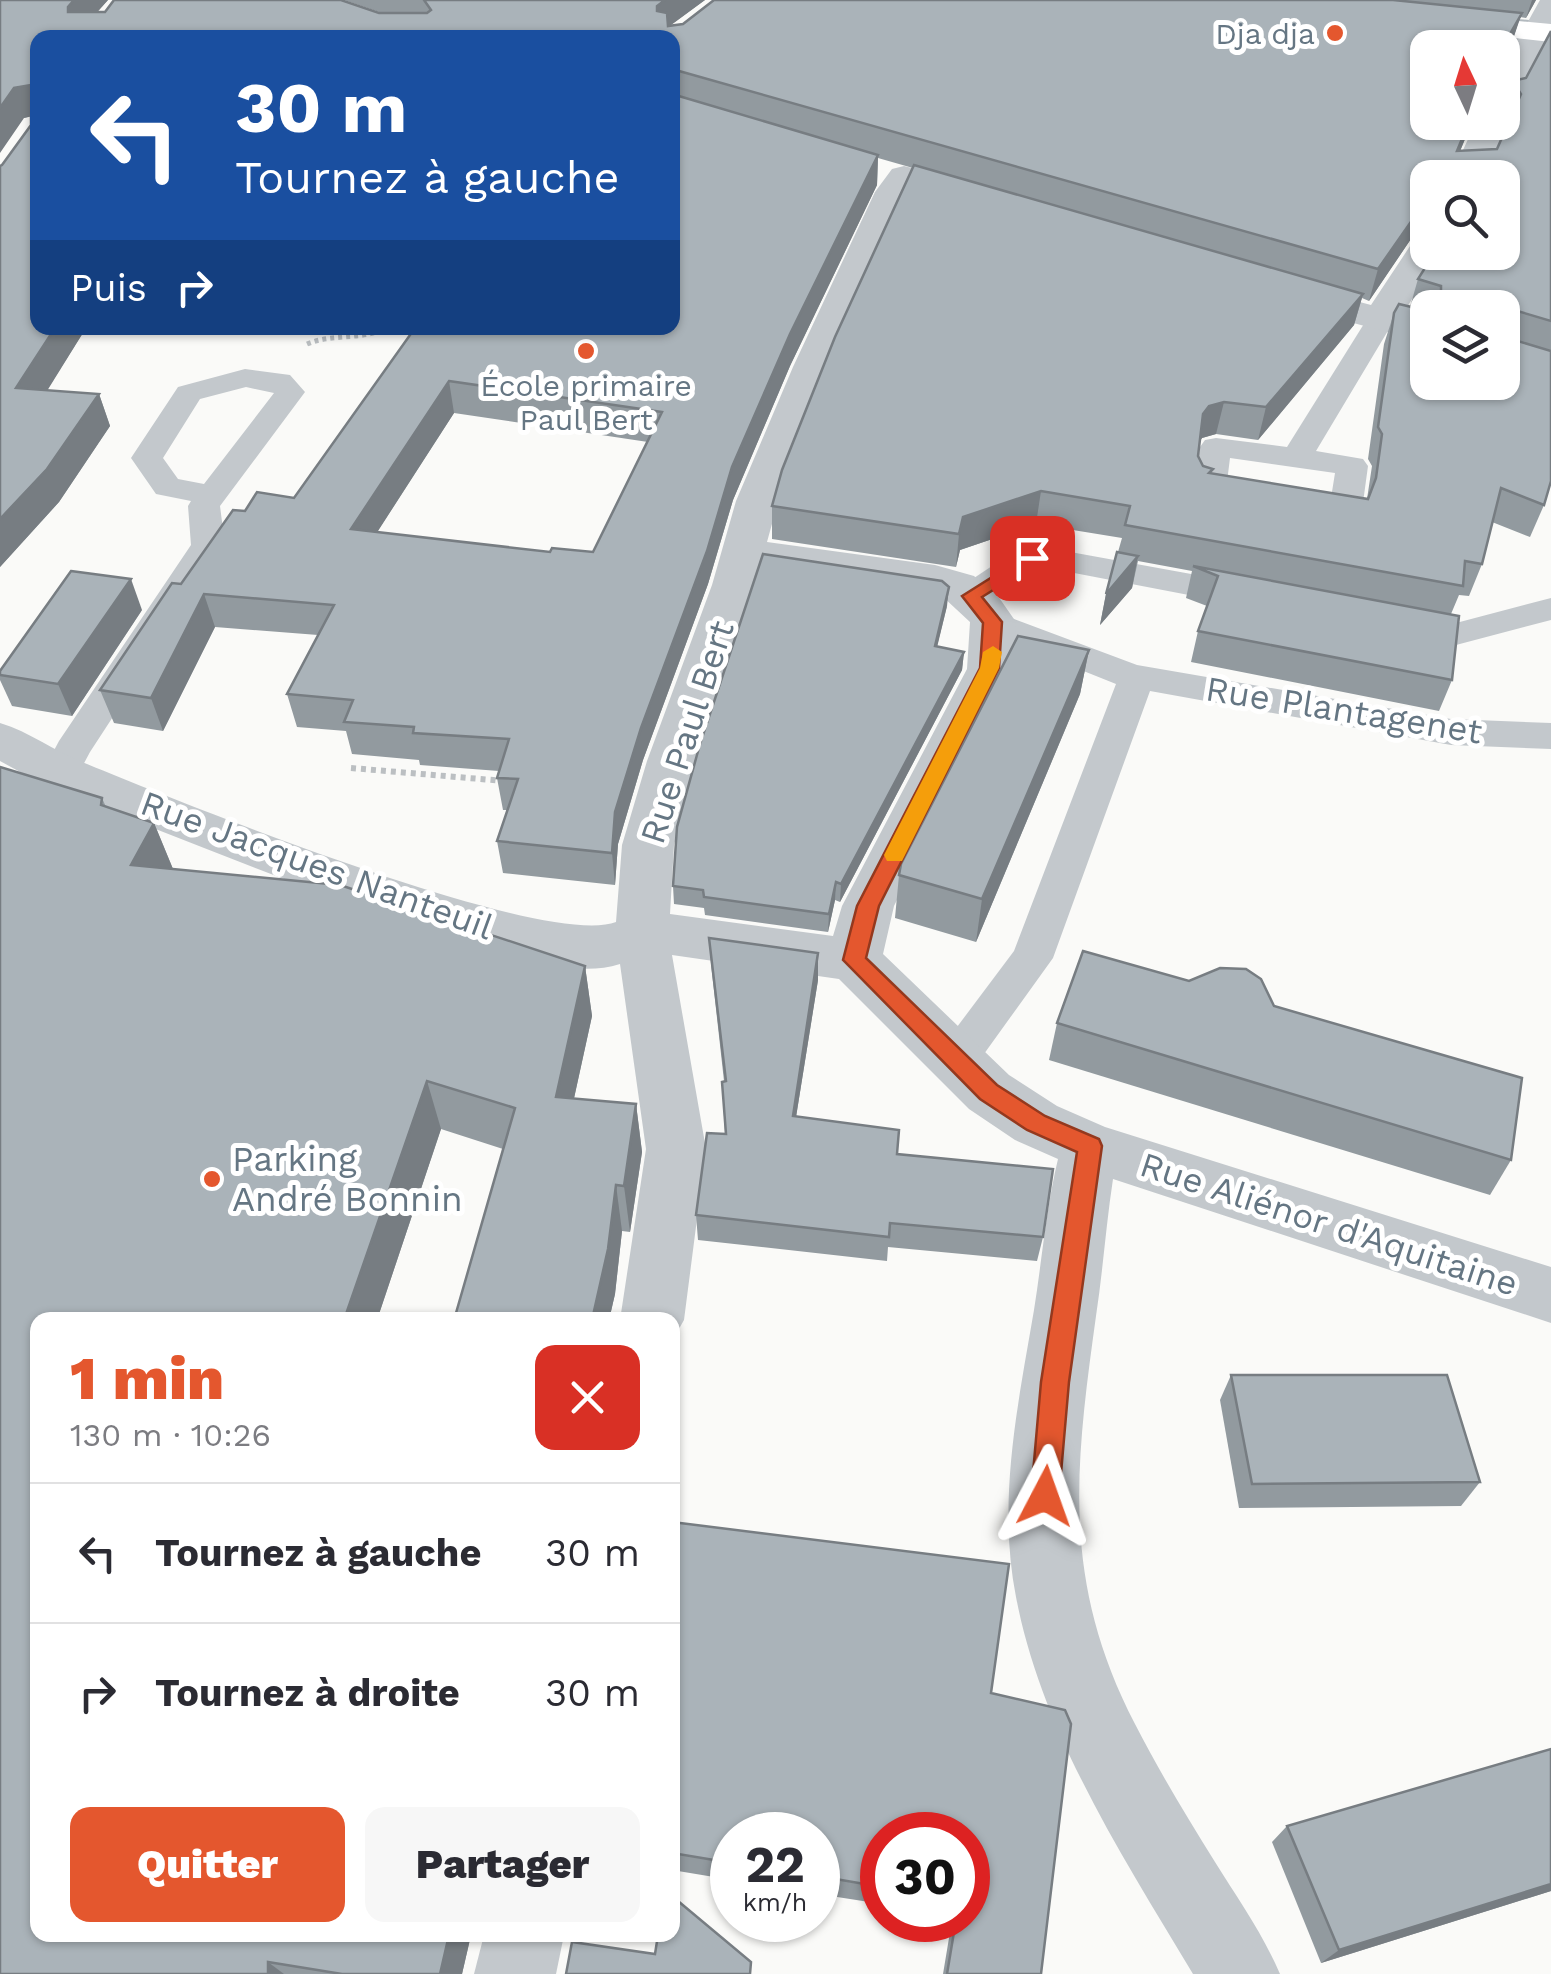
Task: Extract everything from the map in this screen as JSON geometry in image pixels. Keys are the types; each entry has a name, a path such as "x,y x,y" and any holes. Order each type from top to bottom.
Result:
{"main road":[{"path":"1416,20 1547,23"}],"street":[{"path":"1520,68 1547,23"},
{"name":"Rue Paul Bert","path":"653,1312 676,1149 642,934 648,845 744,552 756,501 812,366 892,192 904,177"},
{"path":"1381,319 1412,270"},
{"path":"1248,282 1410,327"},
{"path":"642,934 680,935 854,960 868,906 990,668 982,609 958,586 904,573 744,552"},
{"name":"Rue Jacques Nanteuil","path":"0,740 61,772 384,897 544,944 606,948 642,934"},
{"name":"Rue Aliénor d'Aquitaine","path":"854,960 989,1092 1036,1123 1090,1146 1551,1295"},
{"path":"1090,1146 1047,1458 1043,1535 1052,1600 1078,1682 1127,1786 1239,1974"},
{"path":"516,1974 523,1942"}],"lane":[{"path":"1297,456 1381,319"},
{"path":"61,772 208,545 204,506 290,392 279,381 244,378 189,393 147,458 167,487 212,495"},
{"path":"954,1060 1032,958 1137,676 1080,661 982,609 1022,561 1043,557 1279,601"},
{"path":"1358,616 1456,634 1551,609"},
{"name":"Rue Plantagenet","path":"1137,676 1452,732 1551,736"}],"path":[{"path":"279,381 307,343 324,338 367,339 374,335"},
{"path":"351,768 506,781"}],"building":[{"path":"0,0 74,0 68,12 105,12 114,0 341,0 379,13 427,13 431,10 424,0 665,0 657,11 667,13 668,26 683,24 714,0 1393,0 1522,13 1512,30 1410,30 1410,140 1462,140 1457,151 1497,149 1501,140 1520,140 1520,79 1526,78 1551,31 1551,321 1520,312 1520,290 1441,290 1441,286 1418,279 1424,270 1520,270 1520,160 1410,160 1410,223 1378,269 680,71 680,30 30,30 30,85 14,88 0,108"},
{"path":"680,96 878,155 790,334 732,467 707,551 641,728 615,812 612,853 497,841 518,779 497,778 509,739 413,733 414,727 344,722 353,700 287,694 334,605 204,594 151,698 100,690 172,583 181,584 233,510 245,511 257,492 294,498 410,335 680,335","holes":["449,381 662,412 593,552 552,548 550,552 351,529"]},
{"path":"30,126 30,335 50,335 16,388 99,394 47,469 0,519 0,166"},
{"path":"914,165 1363,294 1266,407 1224,402 1209,406 1203,414 1198,456 1203,466 1213,469 1209,473 1368,499 1376,478 1382,434 1378,427 1394,313 1399,304 1410,307 1410,400 1520,400 1520,342 1551,351 1551,481 1544,505 1501,488 1482,564 1465,561 1463,586 1125,525 1130,506 1041,491 963,517 959,534 772,506 782,470 835,337"},
{"path":"1117,552 1138,556 1106,594"},
{"path":"763,554 942,581 949,587 935,646 964,652 841,884 836,882 829,914 704,897 703,890 673,886 677,827 700,744"},
{"path":"1193,566 1459,616 1452,680 1198,631 1218,576"},
{"path":"71,571 131,579 58,684 0,675 0,671"},
{"path":"1018,636 1089,650 982,899 899,875 901,864"},
{"path":"0,767 102,798 101,805 154,823 131,865 340,885 585,966 556,1097 636,1104 624,1186 616,1185 608,1249 594,1312 456,1312 515,1108 427,1081 347,1312 30,1312 30,1942 447,1942 440,1974 342,1974 268,1962 268,1974 0,1974"},
{"path":"709,938 818,953 793,1116 899,1130 897,1154 1053,1169 1043,1237 890,1223 889,1237 696,1215 707,1133 726,1134 722,1082 726,1081"},
{"path":"1083,951 1189,981 1220,968 1246,969 1261,979 1274,1006 1522,1078 1511,1160 1057,1023"},
{"path":"1231,1375 1447,1375 1480,1482 1252,1484"},
{"path":"680,1523 1009,1564 991,1693 1065,1710 1071,1724 1041,1974 947,1974 952,1942 990,1942 990,1812 860,1812 860,1883 840,1880 840,1812 710,1812 710,1859 680,1854"},
{"path":"1551,1749 1551,1884 1339,1950 1287,1826"},
{"path":"680,1903 710,1928 710,1942 727,1942 751,1962 750,1974 566,1974 572,1942 655,1954 657,1942 680,1942"}],"slow traffic":[{"path":"894,855 990,668 993,652"}],"place":[{"name":"Dja dja","path":"1335,33"},
{"name":"École primaire Paul Bert","path":"586,351"},
{"name":"Parking André Bonnin","path":"212,1179"}],"route":[{"path":"1032,558 971,596 993,622 990,668 868,906 854,960 989,1092 1036,1123 1090,1146 1055,1382 1045,1496"}]}
